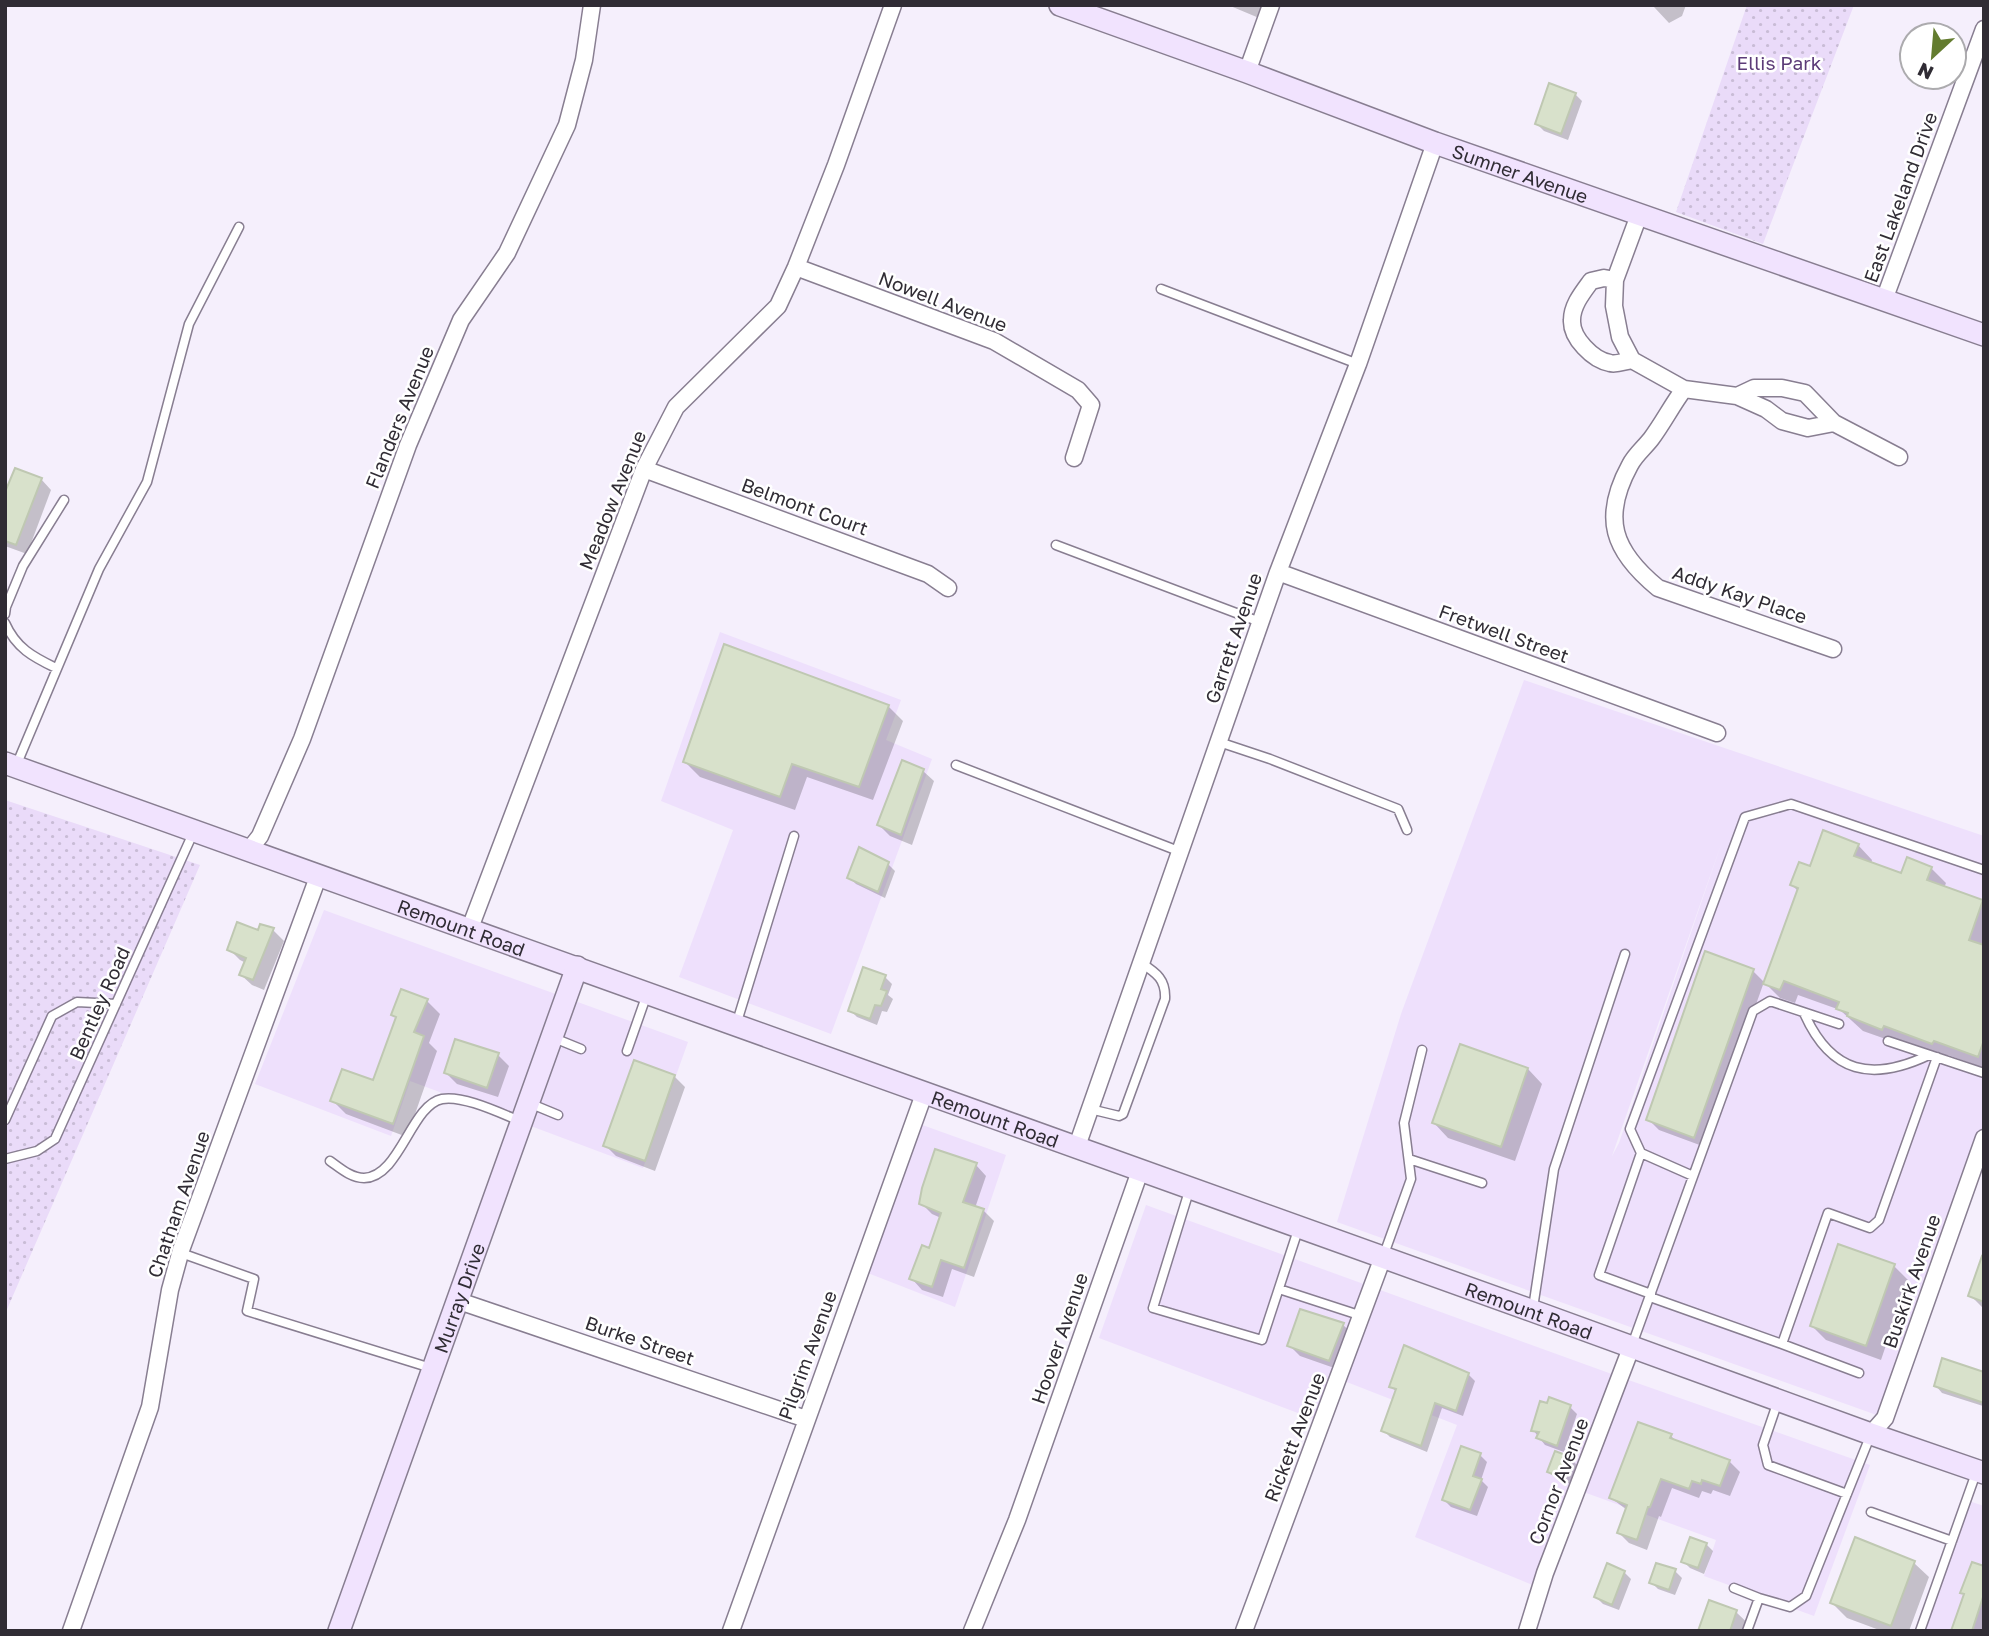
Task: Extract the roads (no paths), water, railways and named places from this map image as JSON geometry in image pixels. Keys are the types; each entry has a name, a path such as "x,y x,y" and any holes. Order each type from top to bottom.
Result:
{"main road":[{"name":"Sumner Avenue","path":"1060,5 1435,143 1984,335"},
{"name":"Remount Road","path":"11,765 1778,1401 1980,1471"},
{"name":"Murray Drive","path":"340,1631 577,967"}],"street":[{"name":"Flanders Avenue","path":"249,850 260,836 302,739 408,445 461,320 508,253 567,125 584,60 592,5"},
{"name":"Meadow Avenue","path":"470,928 644,469 676,407 778,306 836,166 893,5"},
{"path":"1247,72 1271,5"},
{"name":"East Lakeland Drive","path":"1884,300 1984,29"},
{"name":"Garrett Avenue","path":"1076,1149 1260,622 1359,364 1435,143"},
{"path":"1639,215 1615,279 1614,306 1620,337 1632,360 1684,388 1737,396 1766,409 1782,421 1808,428 1834,424"},
{"name":"Nowell Avenue","path":"796,267 995,341 1078,390 1091,405 1074,458"},
{"path":"1615,279 1591,281 1578,299 1572,321 1578,340 1593,355 1610,364 1632,360"},
{"name":"Addy Kay Place","path":"1684,388 1653,437 1630,464 1614,508 1617,539 1634,569 1658,588 1833,649"},
{"path":"1737,396 1754,388 1782,388 1805,393 1834,424 1899,457"},
{"name":"Belmont Court","path":"644,469 928,574 948,588"},
{"name":"Fretwell Street","path":"1278,572 1717,733"},
{"name":"Chatham Avenue","path":"71,1631 150,1407 170,1290 181,1253 318,877"},
{"name":"Pilgrim Avenue","path":"731,1631 925,1094"},
{"name":"Buskirk Avenue","path":"1871,1434 1885,1418 1984,1138"},
{"name":"Hoover Avenue","path":"972,1631 1017,1520 1140,1171"},
{"name":"Rickett Avenue","path":"1244,1631 1383,1257"},
{"name":"Burke Street","path":"459,1301 806,1419"},
{"name":"Cornor Avenue","path":"1527,1631 1545,1573 1631,1348"}],"lane":[{"path":"11,765 99,569 147,482 189,324 239,227"},
{"path":"1161,289 1359,364"},
{"path":"5,614 23,566 64,500"},
{"path":"1056,545 1260,622"},
{"path":"5,623 11,637 26,654 56,668"},
{"path":"1219,742 1398,809 1407,831"},
{"path":"956,765 1181,852"},
{"path":"1693,1176 1641,1153 1630,1129 1745,817 1791,804 1984,870"},
{"name":"Bentley Road","path":"5,1159 37,1151 55,1139 195,830"},
{"path":"736,1025 793,836"},
{"path":"1532,1311 1554,1169 1625,954"},
{"path":"1090,1109 1119,1116 1124,1114 1165,999 1163,981 1142,963"},
{"path":"627,1051 648,993"},
{"path":"1631,1348 1753,1011 1770,1001 1839,1024"},
{"path":"5,1120 52,1016 77,1002 116,1004"},
{"path":"1804,1013 1814,1036 1837,1058 1854,1067 1880,1071 1907,1066 1933,1056"},
{"path":"552,1037 580,1049"},
{"path":"1888,1041 1984,1073"},
{"path":"1383,1257 1411,1179 1404,1123 1422,1050"},
{"path":"1782,1344 1828,1213 1870,1228 1879,1220 1933,1056"},
{"path":"330,1161 350,1174 364,1178 376,1174 406,1140 422,1112 439,1099 452,1098 526,1113 558,1115"},
{"path":"1641,1153 1599,1275 1859,1373"},
{"path":"1409,1159 1482,1183"},
{"path":"1190,1188 1153,1308 1262,1340 1299,1227"},
{"path":"181,1253 254,1279 247,1311 433,1369"},
{"path":"1279,1289 1362,1316"},
{"path":"1778,1401 1763,1445 1768,1465 1847,1494"},
{"path":"1734,1588 1790,1607 1806,1596 1871,1434"},
{"path":"1920,1631 1980,1471"},
{"path":"1871,1512 1952,1541"},
{"path":"1747,1631 1759,1598"}],"park label":[{"name":"Ellis Park","path":"1779,62"}]}
